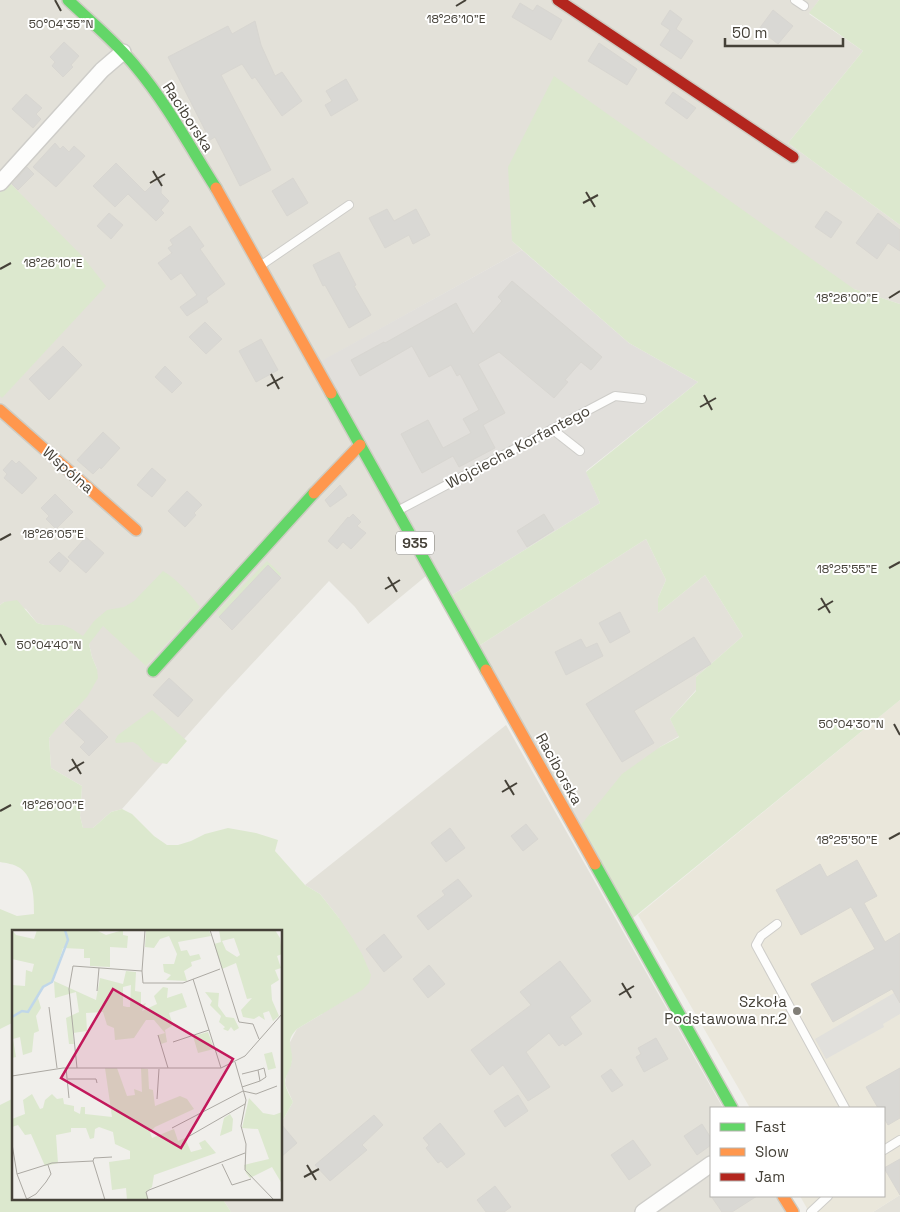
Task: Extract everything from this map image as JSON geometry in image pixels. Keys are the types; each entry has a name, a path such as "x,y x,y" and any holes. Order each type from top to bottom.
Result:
{"main road":[{"name":"Raciborska","path":"68,0 123,52 143,76 170,112 218,192 731,1107"},
{"path":"558,0 793,157"},
{"name":"Wspólna","path":"0,410 136,530"},
{"path":"153,671 304,503 360,445"},
{"path":"784,1197 793,1212"}],"street":[{"path":"0,183 102,70 123,52"},
{"path":"643,1212 710,1165"}],"lane":[{"path":"795,0 804,6"},
{"path":"260,267 349,204"},
{"name":"Wojciecha Korfantego","path":"397,511 615,396 642,399"},
{"path":"552,429 580,451"},
{"path":"778,924 762,936 756,945 844,1107"},
{"path":"885,1149 900,1140"},
{"path":"811,1212 827,1197"}],"shaded area":[{"path":"0,0 819,0 809,14 863,51 788,143 900,225 900,304 854,289 512,241 522,250 315,365 426,576 368,624 355,607 329,581 224,694 122,809 111,812 93,828 83,828 80,816 82,786 51,768 49,738 97,669 89,644 63,625 37,623 26,609 4,602 0,605"},
{"path":"522,250 629,343 698,382 586,471 600,503 446,599 314,365"},
{"path":"646,539 666,580 658,598 658,613 705,575 743,636 696,677 696,690 670,719 679,736 660,747 576,831 474,649"},
{"name":"Szkoła Podstawowa nr.2","path":"900,700 900,1195 873,1212 809,1212 801,1197 885,1197 885,1107 749,1107 638,915"},
{"path":"506,725 722,1107 710,1107 710,1197 777,1197 786,1212 231,1212 223,1200 282,1200 282,1120 293,1102 285,1084 287,1072 292,1061 289,1044 297,1029 322,1014 339,918 320,894 305,885"},
{"path":"894,993 900,1003 900,1014 883,1024 884,1027 826,1059 815,1039"},
{"path":"900,1195 900,1212 873,1212"}],"green space":[{"path":"819,0 900,0 900,225 788,143 863,51 809,13"},
{"path":"554,76 854,289 900,304 900,700 628,922 576,831 622,774 660,747 679,737 670,719 696,691 696,677 743,636 705,575 658,613 658,598 666,580 646,539 474,649 446,599 600,503 586,472 698,382 629,343 512,241 508,167"},
{"path":"9,182 83,257 106,286 2,398 0,396 0,191"},
{"path":"267,561 281,574 231,627 216,613"},
{"path":"163,571 174,578 200,607 146,666 103,626 89,644 98,678 87,697 49,738 51,768 82,786 80,816 83,828 93,828 111,812 122,809 132,814 154,836 167,845 178,845 205,834 228,828 256,833 278,840 275,851 305,885 320,894 353,939 371,975 369,983 362,990 297,1029 293,1034 290,1041 292,1063 285,1083 293,1102 282,1120 282,930 12,930 12,1023 0,1029 0,909 17,916 34,914 31,883 25,872 18,867 0,862 0,605 4,602 17,600 37,623 63,625 83,636 94,621 107,610 124,607 134,601"},
{"path":"152,710 187,741 167,764 155,762 133,742 116,743 115,740 118,735"},
{"path":"12,1099 12,1200 223,1200 231,1212 0,1212 0,1105"}],"building":[{"path":"520,3 533,11 537,5 562,20 551,40 512,17"},
{"path":"670,10 682,19 676,29 693,41 681,59 660,45 670,30 661,24"},
{"path":"773,10 793,26 778,44 759,29"},
{"path":"255,21 261,45 275,76 282,72 302,101 282,116 255,77 252,79 242,64 221,75 271,170 240,186 215,137 210,140 168,57 228,26 232,34"},
{"path":"64,42 79,56 71,65 73,67 63,77 52,66 55,62 50,57"},
{"path":"599,43 637,69 627,85 588,61"},
{"path":"346,79 358,100 331,116 325,105 332,101 326,91"},
{"path":"673,92 696,108 687,119 665,103"},
{"path":"26,94 42,108 36,114 41,119 33,128 12,109"},
{"path":"55,143 60,149 63,146 69,152 74,146 85,156 56,187 33,167"},
{"path":"116,163 145,192 162,175 161,193 169,201 161,210 164,213 156,221 128,194 115,207 93,186"},
{"path":"27,167 34,174 18,190 12,184"},
{"path":"293,178 308,203 287,216 272,191"},
{"path":"387,209 394,221 416,209 430,235 413,244 409,235 385,248 369,218"},
{"path":"826,211 842,222 831,238 815,227"},
{"path":"109,213 123,225 111,239 97,226"},
{"path":"878,213 900,230 900,251 888,243 877,259 856,243"},
{"path":"190,226 204,246 200,249 225,284 206,298 208,302 187,316 180,307 197,295 181,273 171,280 158,263 172,253 168,248 173,245 170,240"},
{"path":"339,252 356,285 354,286 371,315 349,328 325,285 323,286 313,265"},
{"path":"512,281 602,357 591,370 581,362 565,380 568,382 554,398 499,352 478,364 505,413 483,425 495,448 459,467 453,456 422,473 401,434 428,420 443,448 471,433 463,419 479,410 460,374 457,376 451,365 429,377 412,346 360,376 351,360 456,303 473,334 502,301 498,297"},
{"path":"205,322 222,339 206,354 189,337"},
{"path":"261,339 278,370 256,382 239,351"},
{"path":"63,346 82,365 49,400 29,379"},
{"path":"165,366 182,383 172,393 155,377"},
{"path":"103,432 120,448 101,469 100,467 93,474 77,460"},
{"path":"12,460 16,464 19,461 37,478 22,494 4,478 7,474 3,470"},
{"path":"152,468 166,480 152,497 137,485"},
{"path":"340,485 347,495 330,507 325,500"},
{"path":"187,491 202,505 185,527 168,511"},
{"path":"55,494 73,512 56,529 46,519 49,516 41,508"},
{"path":"353,514 361,522 357,526 366,533 351,549 343,542 337,549 328,541 348,517"},
{"path":"544,514 554,530 527,547 517,531"},
{"path":"86,537 104,553 86,573 68,557"},
{"path":"59,552 69,561 60,572 49,562"},
{"path":"268,565 281,578 232,630 219,617"},
{"path":"620,612 630,632 610,643 599,623"},
{"path":"694,637 711,664 634,711 654,743 622,762 586,704"},
{"path":"581,639 586,648 597,643 603,656 566,675 555,652"},
{"path":"169,678 193,700 178,717 153,695"},
{"path":"79,709 108,737 89,756 80,747 85,742 65,723"},
{"path":"526,824 538,839 523,851 511,836"},
{"path":"450,828 465,848 446,862 431,843"},
{"name":"Szkoła Podstawowa nr.2","path":"857,860 877,896 864,903 885,942 900,933 900,1003 892,989 833,1022 811,984 875,949 851,907 801,935 776,890 820,864 827,877"},
{"path":"458,879 472,896 428,930 417,916 445,895 442,891"},
{"path":"384,934 402,957 384,972 366,949"},
{"path":"560,961 591,1001 570,1017 582,1034 565,1046 563,1043 559,1046 549,1033 526,1052 550,1087 528,1101 503,1065 490,1075 471,1050 531,1005 520,992"},
{"path":"429,965 445,984 428,998 413,979"},
{"path":"656,1038 668,1059 644,1072 636,1057 641,1054 638,1048"},
{"path":"900,1068 900,1118 888,1125 885,1120 885,1107 877,1107 866,1087"},
{"path":"611,1069 623,1085 612,1092 601,1076"},
{"path":"518,1095 528,1111 505,1127 494,1111"},
{"path":"374,1115 383,1125 362,1145 367,1150 330,1181 315,1165"},
{"path":"440,1123 465,1154 447,1168 441,1161 438,1163 426,1148 429,1145 423,1138"},
{"path":"702,1124 710,1136 710,1146 697,1155 684,1136"},
{"path":"282,1125 297,1143 282,1156"},
{"path":"633,1140 651,1165 629,1180 611,1155"},
{"path":"900,1159 900,1195 885,1170 885,1167"},
{"path":"495,1186 511,1207 504,1212 486,1212 477,1200"},
{"path":"712,1197 755,1197 732,1212 722,1212"}],"traffic: fast":[{"path":"68,0 120,49 147,81 216,188"},
{"path":"331,393 486,670"},
{"path":"153,671 314,493"},
{"path":"595,864 731,1107"}],"traffic: slow":[{"path":"216,188 331,393"},
{"path":"0,410 136,530"},
{"path":"314,493 360,445"},
{"path":"486,670 595,864"},
{"path":"784,1197 793,1212"}],"traffic: jam":[{"path":"558,0 793,157"}],"place":[{"name":"Szkoła Podstawowa nr.2","path":"797,1011"}]}
